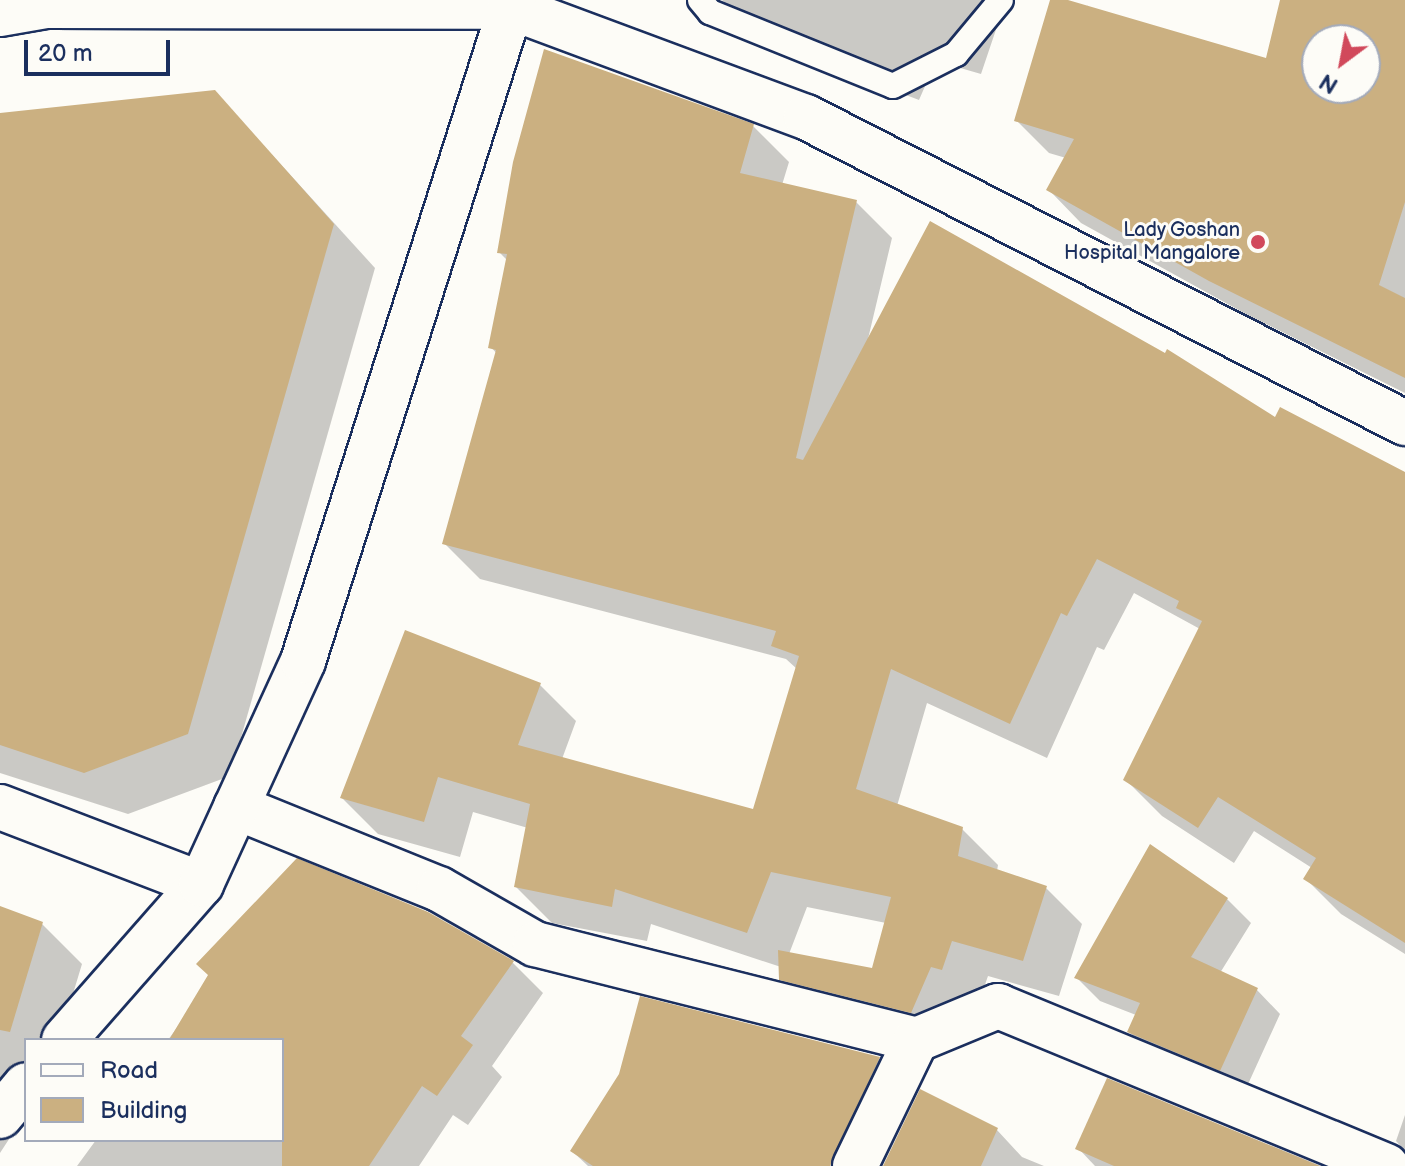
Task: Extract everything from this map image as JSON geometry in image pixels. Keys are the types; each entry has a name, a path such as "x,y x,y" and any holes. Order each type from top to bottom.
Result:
{"street":[{"path":"0,14 47,6 512,4 806,117 1405,423"},
{"path":"66,1038 201,884 303,661 512,4"},
{"path":"0,807 201,884"},
{"path":"236,807 439,889 535,944 916,1040 998,1006 1386,1166"},
{"path":"855,1166 916,1040"},
{"path":"0,1116 24,1087"}],"lane":[{"path":"700,0 710,12 893,86 956,54 1001,0"}],"building":[{"name":"Lady Goshan Hospital Mangalore","path":"1050,0 1068,0 1266,58 1280,0 1405,0 1405,202 1379,285 1405,298 1405,378 1209,281 1046,190 1074,139 1014,121"},
{"path":"544,49 754,124 740,173 857,200 796,458 803,460 930,221 1165,353 1167,349 1275,417 1280,407 1405,472 1405,943 1303,879 1316,858 1218,797 1198,828 1123,780 1202,621 1176,608 1179,601 1097,559 1067,616 1061,613 1010,724 891,669 856,789 963,827 958,856 1047,886 1023,961 952,941 942,970 931,967 911,1013 779,980 778,950 872,968 891,897 771,872 747,933 615,889 612,907 514,887 530,804 438,777 424,822 340,798 405,630 541,683 518,745 753,809 799,656 771,646 776,631 442,544 496,350 488,348 507,254 497,253 513,162"},
{"path":"215,90 334,224 188,734 84,773 0,745 0,113"},
{"path":"1150,844 1228,898 1191,957 1258,988 1220,1071 1127,1032 1140,1003 1074,978"},
{"path":"297,858 428,912 514,961 461,1036 473,1045 437,1096 422,1086 369,1166 282,1166 284,1038 170,1038 208,975 196,964"},
{"path":"0,906 43,922 10,1032 0,1030"},
{"path":"640,996 880,1057 830,1166 593,1166 570,1151 619,1074"},
{"path":"1107,1078 1320,1166 1114,1166 1075,1149"},
{"path":"920,1089 998,1128 981,1166 883,1166"}],"place":[{"name":"Lady Goshan Hospital Mangalore","path":"1258,242"}]}
